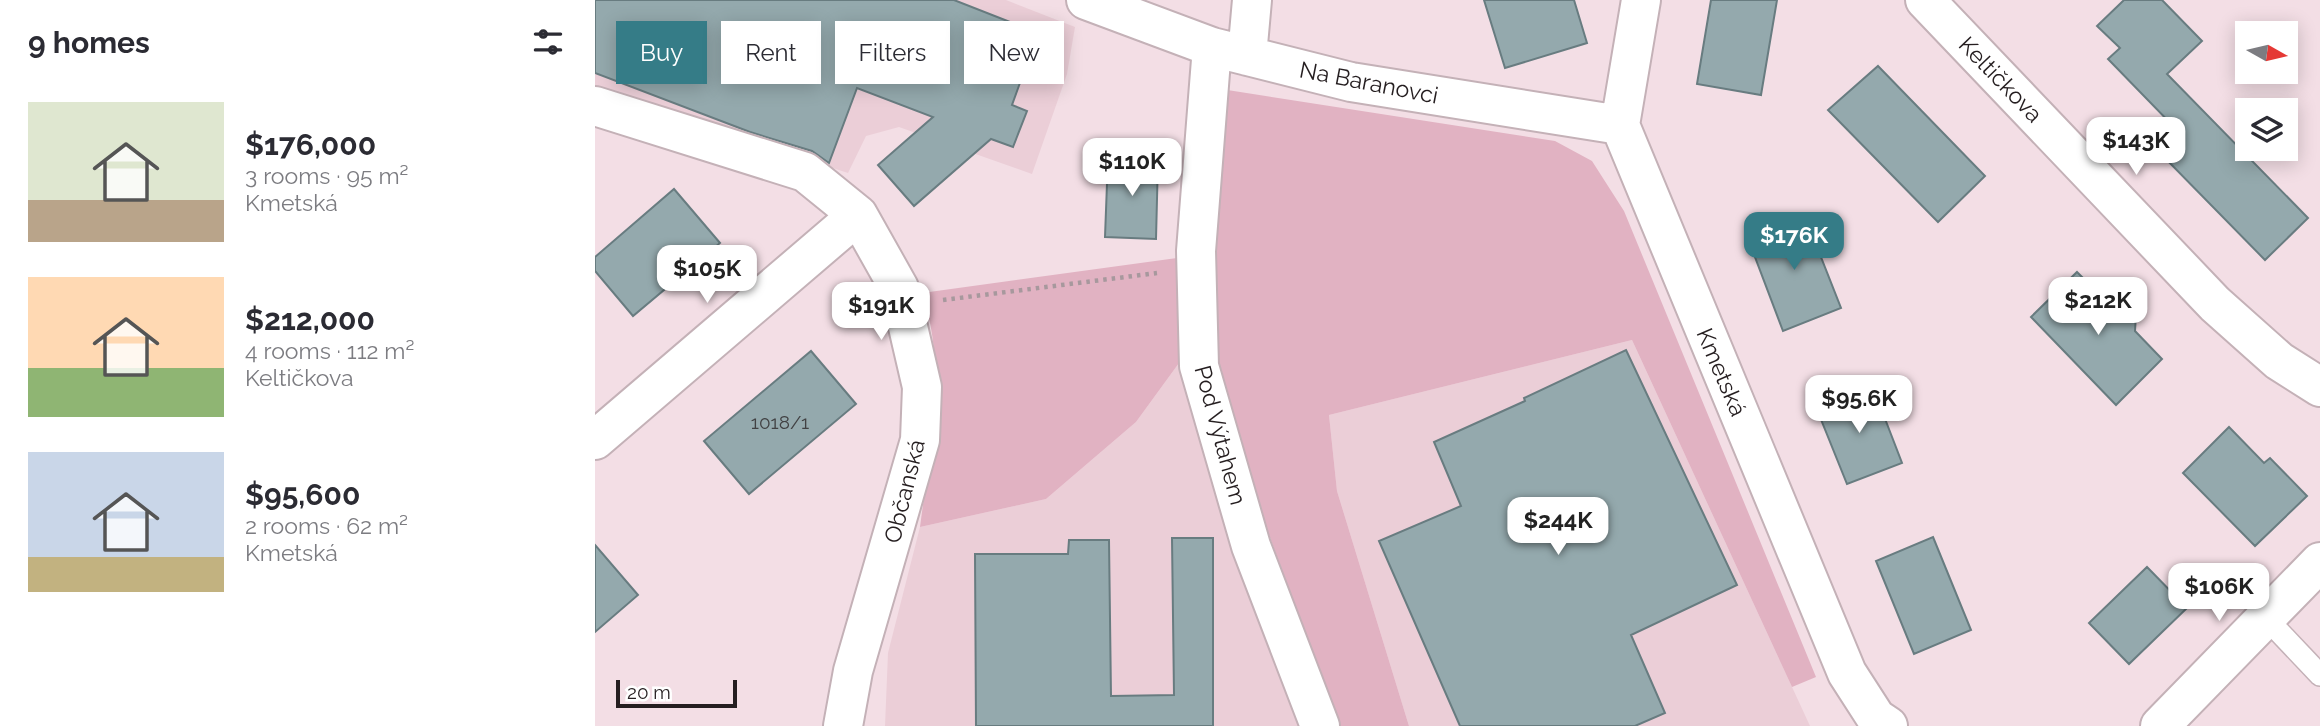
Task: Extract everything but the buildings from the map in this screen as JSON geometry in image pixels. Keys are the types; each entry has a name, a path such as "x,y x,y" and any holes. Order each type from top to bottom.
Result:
{"street":[{"name":"Na Baranovci","path":"1086,0 1230,51 1351,82 1620,125"},
{"name":"Pod Výtahem","path":"1252,0 1230,51 1196,268 1199,366 1251,546 1320,726"},
{"path":"1620,125 1641,0"},
{"name":"Keltičkova","path":"1926,0 2215,304 2255,341 2320,387"},
{"name":"Občanská","path":"595,106 805,172 858,215 899,288 922,387 920,439 853,671 843,726"},
{"name":"Kmetská","path":"1620,125 1847,673 1876,718 1888,726"},
{"path":"595,440 858,215"},
{"path":"2160,726 2320,562"}],"lane":[{"path":"2266,618 2320,675"}],"path":[{"path":"903,304 1196,268"}],"shaded area":[{"path":"595,0 1006,0 1060,21 964,21 964,84 1064,84 1032,174 899,127 866,136 848,173 595,90"},
{"path":"1064,23 1075,27 1064,83"},
{"path":"1221,89 1555,141 1592,161 1624,211 1816,677 1792,687 1632,340 1329,415 1337,491 1409,726 1340,726 1256,500 1211,355"},
{"path":"1177,258 1179,363 1136,422 1046,499 920,527 935,409 934,351 922,293"},
{"path":"1632,340 1810,726 1409,726 1337,491 1329,415"},
{"path":"1179,363 1207,463 1307,726 885,726 888,653 920,527 1046,499 1136,422"}]}
